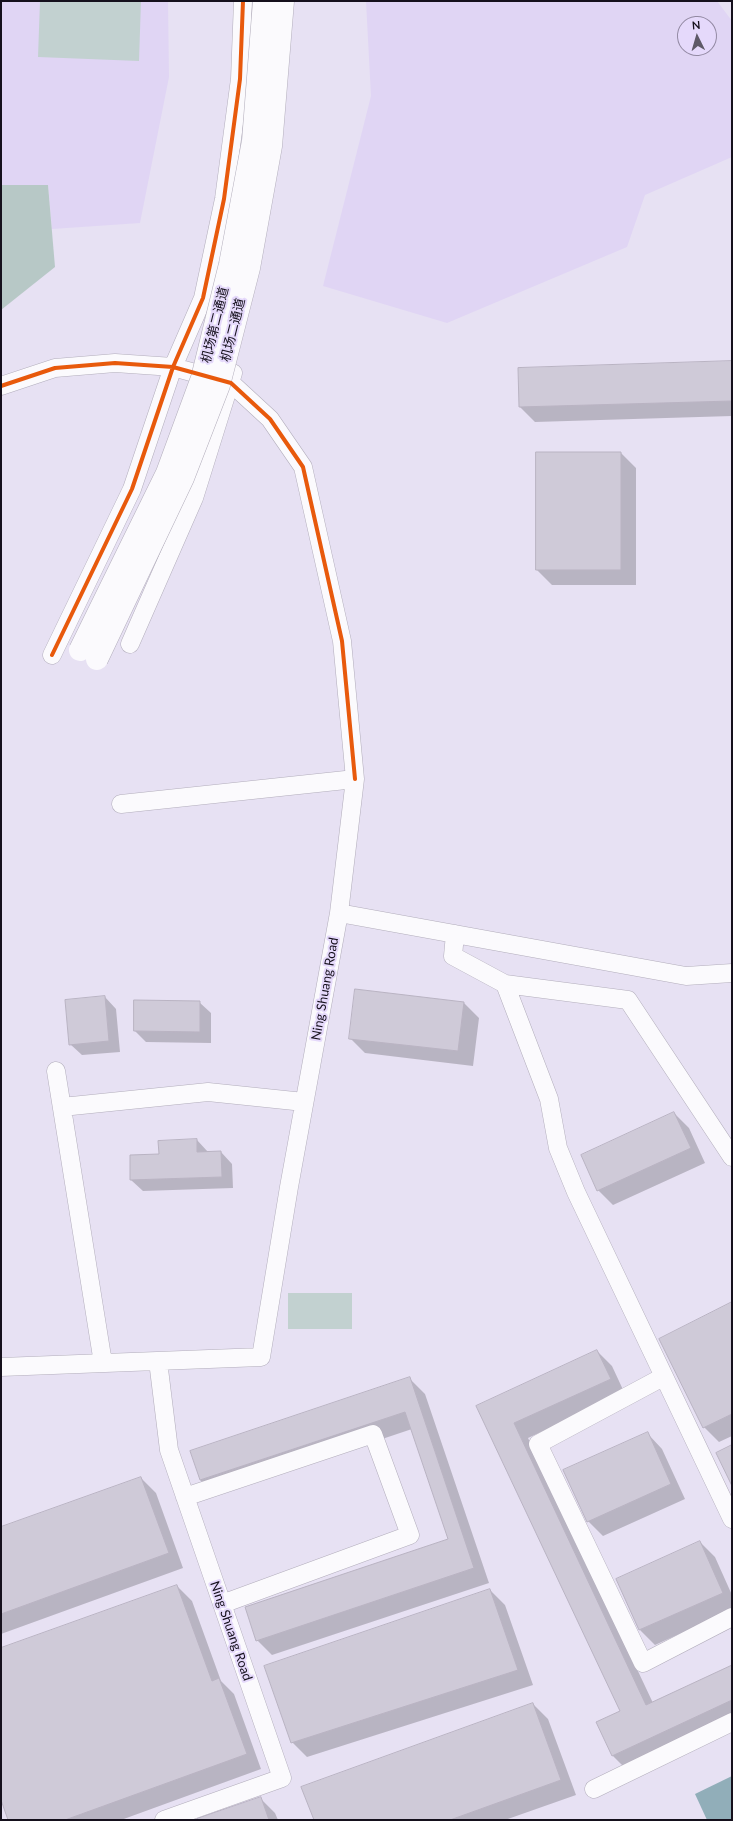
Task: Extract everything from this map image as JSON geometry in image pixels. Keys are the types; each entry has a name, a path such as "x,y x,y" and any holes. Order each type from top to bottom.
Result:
{"highway":[{"name":"机场第二通道","path":"88,654 167,473 202,378 230,264 253,141 264,1"},
{"name":"机场二通道","path":"88,654 183,478 219,385 249,268 271,146 283,1"}],"street":[{"path":"52,655 132,489 173,367 203,298 224,199 240,79 243,1"},
{"path":"130,644 194,498 231,383 250,304 280,120 287,1"},
{"path":"1,386 55,368 115,363 173,367 231,383"},
{"name":"Ning Shuang Road","path":"1,1367 261,1357 304,1102 339,913 355,779 342,641 304,467 270,419 231,383"},
{"path":"121,804 355,779"},
{"path":"339,913 686,976 732,973"},
{"path":"455,934 453,956 505,984 628,1000 732,1157"},
{"path":"505,984 549,1099 558,1148 576,1192 732,1520"},
{"path":"56,1070 103,1363"},
{"path":"62,1107 208,1092 304,1102"},
{"name":"Ning Shuang Road","path":"158,1361 169,1450 282,1778 164,1820"},
{"path":"663,1377 538,1444 643,1663 732,1617"},
{"path":"185,1497 373,1434 410,1535 222,1604"},
{"path":"594,1789 732,1722"}],"shaded area":[{"path":"1,1 168,1 169,77 140,223 52,229 48,185 1,185"},
{"path":"40,1 141,1 139,61 38,57"},
{"path":"366,1 717,1 732,21 732,157 645,195 627,247 447,323 323,286 371,96"},
{"path":"1,185 48,185 55,267 1,310"},
{"path":"288,1293 352,1293 352,1329 288,1329"}],"water":[{"path":"732,1776 732,1820 707,1820 695,1794"}],"building":[{"path":"732,361 732,401 519,407 518,368"},
{"path":"536,452 621,452 621,570 536,570"},
{"path":"355,989 464,1002 458,1051 349,1039"},
{"path":"105,996 109,1041 69,1045 65,1000"},
{"path":"134,1000 200,1001 200,1032 134,1031"},
{"path":"674,1112 691,1148 597,1191 581,1155"},
{"path":"197,1139 197,1152 221,1151 222,1177 130,1180 130,1155 159,1154 158,1141"},
{"path":"732,1302 732,1414 703,1428 659,1339"},
{"path":"597,1350 611,1379 514,1423 646,1705 732,1665 732,1700 612,1756 596,1722 620,1711 476,1406"},
{"path":"410,1377 474,1568 256,1641 245,1607 448,1539 405,1412 200,1480 190,1451"},
{"path":"648,1432 671,1484 587,1522 563,1470"},
{"path":"732,1445 732,1486 716,1453"},
{"path":"141,1477 169,1553 1,1614 1,1527"},
{"path":"700,1541 723,1593 639,1630 616,1579"},
{"path":"177,1585 212,1681 219,1678 247,1754 65,1820 8,1820 1,1800 1,1648"},
{"path":"490,1589 518,1670 291,1743 264,1666"},
{"path":"533,1703 561,1780 450,1820 314,1820 301,1787"},
{"path":"261,1797 269,1820 197,1820 197,1819"}],"cycle path":[{"path":"52,655 132,489 173,367 203,298 224,199 240,79 243,1"},
{"path":"1,386 55,368 115,363 173,367 231,383 270,419 303,467 342,641 355,779"}]}
